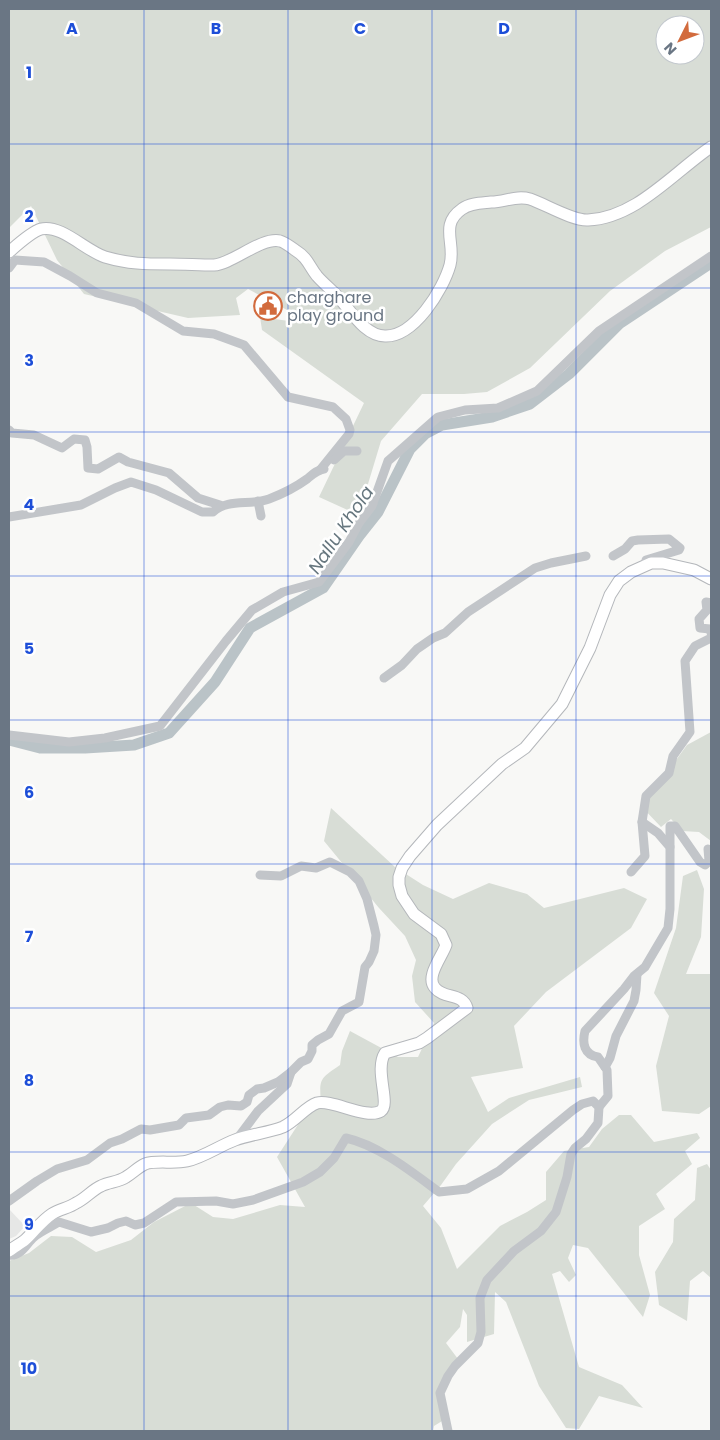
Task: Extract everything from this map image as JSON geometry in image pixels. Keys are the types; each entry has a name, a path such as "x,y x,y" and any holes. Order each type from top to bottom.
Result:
{"main road":[{"path":"9,252 24,239 41,229 56,230 102,256 135,264 217,265 263,243 280,241 297,250 308,260 316,275 339,298 357,320 371,332 384,337 400,335 411,327 444,282 451,264 450,228 452,218 464,207 477,203 498,202 516,197 531,199 551,209 586,221 617,214 656,191 711,147"},
{"path":"9,1251 52,1214 76,1204 100,1186 126,1177 145,1164 188,1161 237,1139 283,1127 318,1103 366,1112 376,1113 382,1110 385,1105 385,1098 381,1081 381,1065 385,1053 419,1043 465,1011 466,1005 454,996 440,992 432,982 432,976 446,945 441,934 414,914 408,906 399,885 402,868 437,825 502,764 525,748 562,704 585,660 614,587 639,567 650,563 663,563 694,570 711,579"}],"street":[{"path":"9,735 69,742 105,738 160,726 252,610 283,592 319,582 349,542 359,523 372,506 388,461 438,417 465,410 498,408 538,391 599,332 711,256"},
{"path":"9,268 15,260 44,262 97,293 136,303 183,331 214,334 244,345 288,397 333,407 346,419 350,430 349,434 320,470"},
{"path":"9,430 12,433 34,435 62,448 74,439 85,440 88,468 98,469 119,457 128,462 169,473 198,498 220,505 258,501 282,494 329,466 344,451 357,451"},
{"path":"9,517 81,506 115,488 131,482 156,490 202,512 213,512 220,505"},
{"path":"258,501 261,516"},
{"path":"613,556 625,549 632,541 638,540 669,539 680,548 660,557 649,558 639,567"},
{"path":"384,678 402,665 417,649 433,638 445,633 468,612 536,568 558,561 586,556"},
{"path":"711,603 706,602 707,610 699,620 700,628 710,630 711,633"},
{"path":"631,872 645,856 642,822 646,796 669,773 674,756 690,732 685,661 695,646 711,638"},
{"path":"642,822 658,833 670,847"},
{"path":"448,1431 440,1393 455,1366 478,1343 481,1332 480,1298 488,1280 514,1251 541,1231 556,1212 571,1154 598,1123 599,1107 608,1096 607,1070 598,1057 593,1057 585,1049 583,1040 585,1031 649,961 668,928 670,908 670,826 675,826 700,862 705,865 709,861 708,849 711,852"},
{"path":"9,1201 37,1180 57,1169 87,1160 110,1143 141,1129 150,1130 179,1125 186,1118 209,1115 220,1107 228,1105 241,1106 247,1102 249,1095 257,1088 270,1086 291,1072 301,1062 308,1059 312,1051 312,1045 329,1034 342,1011 358,1002 365,967 374,951 376,935 368,899 359,881 350,872 330,862 316,868 301,866 281,876 260,874"},
{"path":"605,1067 610,1058 616,1036 634,1001 637,974"},
{"path":"237,1139 258,1111 287,1084 291,1072"},
{"path":"9,1255 12,1256 23,1250 35,1236 59,1222 92,1232 126,1221 135,1225 144,1223 176,1202 216,1201 233,1204 253,1200 304,1182 320,1172 334,1158 346,1138 360,1141 401,1165 439,1192 467,1189 499,1171 582,1104 592,1101 599,1107"}],"shaded area":[{"path":"9,9 711,9 711,227 665,251 610,291 530,368 487,392 422,394 381,441 368,484 352,512 319,497 364,403 262,330 260,317 289,321 287,310 248,289 236,298 240,315 188,318 84,294 57,260 31,206 9,228"},
{"path":"711,732 711,841 699,832 682,831 671,819 661,827 642,807 687,745"},
{"path":"331,808 395,867 423,885 453,899 489,883 527,894 544,908 624,888 647,899 631,928 546,992 514,1026 523,1068 471,1077 488,1112 509,1098 580,1077 582,1087 529,1100 492,1124 456,1164 423,1206 441,1228 457,1269 500,1226 546,1200 546,1172 564,1151 589,1147 602,1129 619,1115 631,1115 654,1142 697,1133 700,1138 685,1151 692,1164 656,1194 665,1209 639,1226 639,1255 650,1295 643,1317 588,1248 573,1245 568,1258 576,1275 569,1282 560,1271 552,1274 579,1367 622,1385 643,1408 599,1396 579,1429 566,1428 539,1386 506,1302 495,1292 494,1334 467,1342 467,1315 463,1309 460,1327 446,1343 461,1363 438,1393 447,1418 434,1426 433,1431 9,1431 9,1261 29,1253 51,1236 72,1237 96,1252 131,1240 154,1222 191,1203 213,1217 233,1219 280,1205 305,1207 277,1157 301,1120 321,1103 320,1088 322,1080 328,1073 340,1065 342,1051 350,1031 398,1057 418,1057 434,1023 415,1002 412,976 416,960 405,936 379,908 324,841"},
{"path":"697,870 704,889 701,937 686,974 711,974 711,1106 699,1114 662,1111 656,1066 669,1016 654,993 676,928 683,876"},
{"path":"707,1164 711,1170 711,1278 703,1271 690,1281 687,1321 659,1305 655,1272 673,1242 674,1219 695,1200 697,1168"},
{"path":"9,1209 25,1226 16,1236 9,1239"}],"waterway":[{"name":"Nallu Khola","path":"9,740 40,748 85,748 134,745 169,733 215,682 250,628 323,588 378,512 410,449 425,434 442,425 492,417 530,404 569,374 619,324 711,263"}],"place":[{"name":"charghare play ground","path":"268,306"}]}
